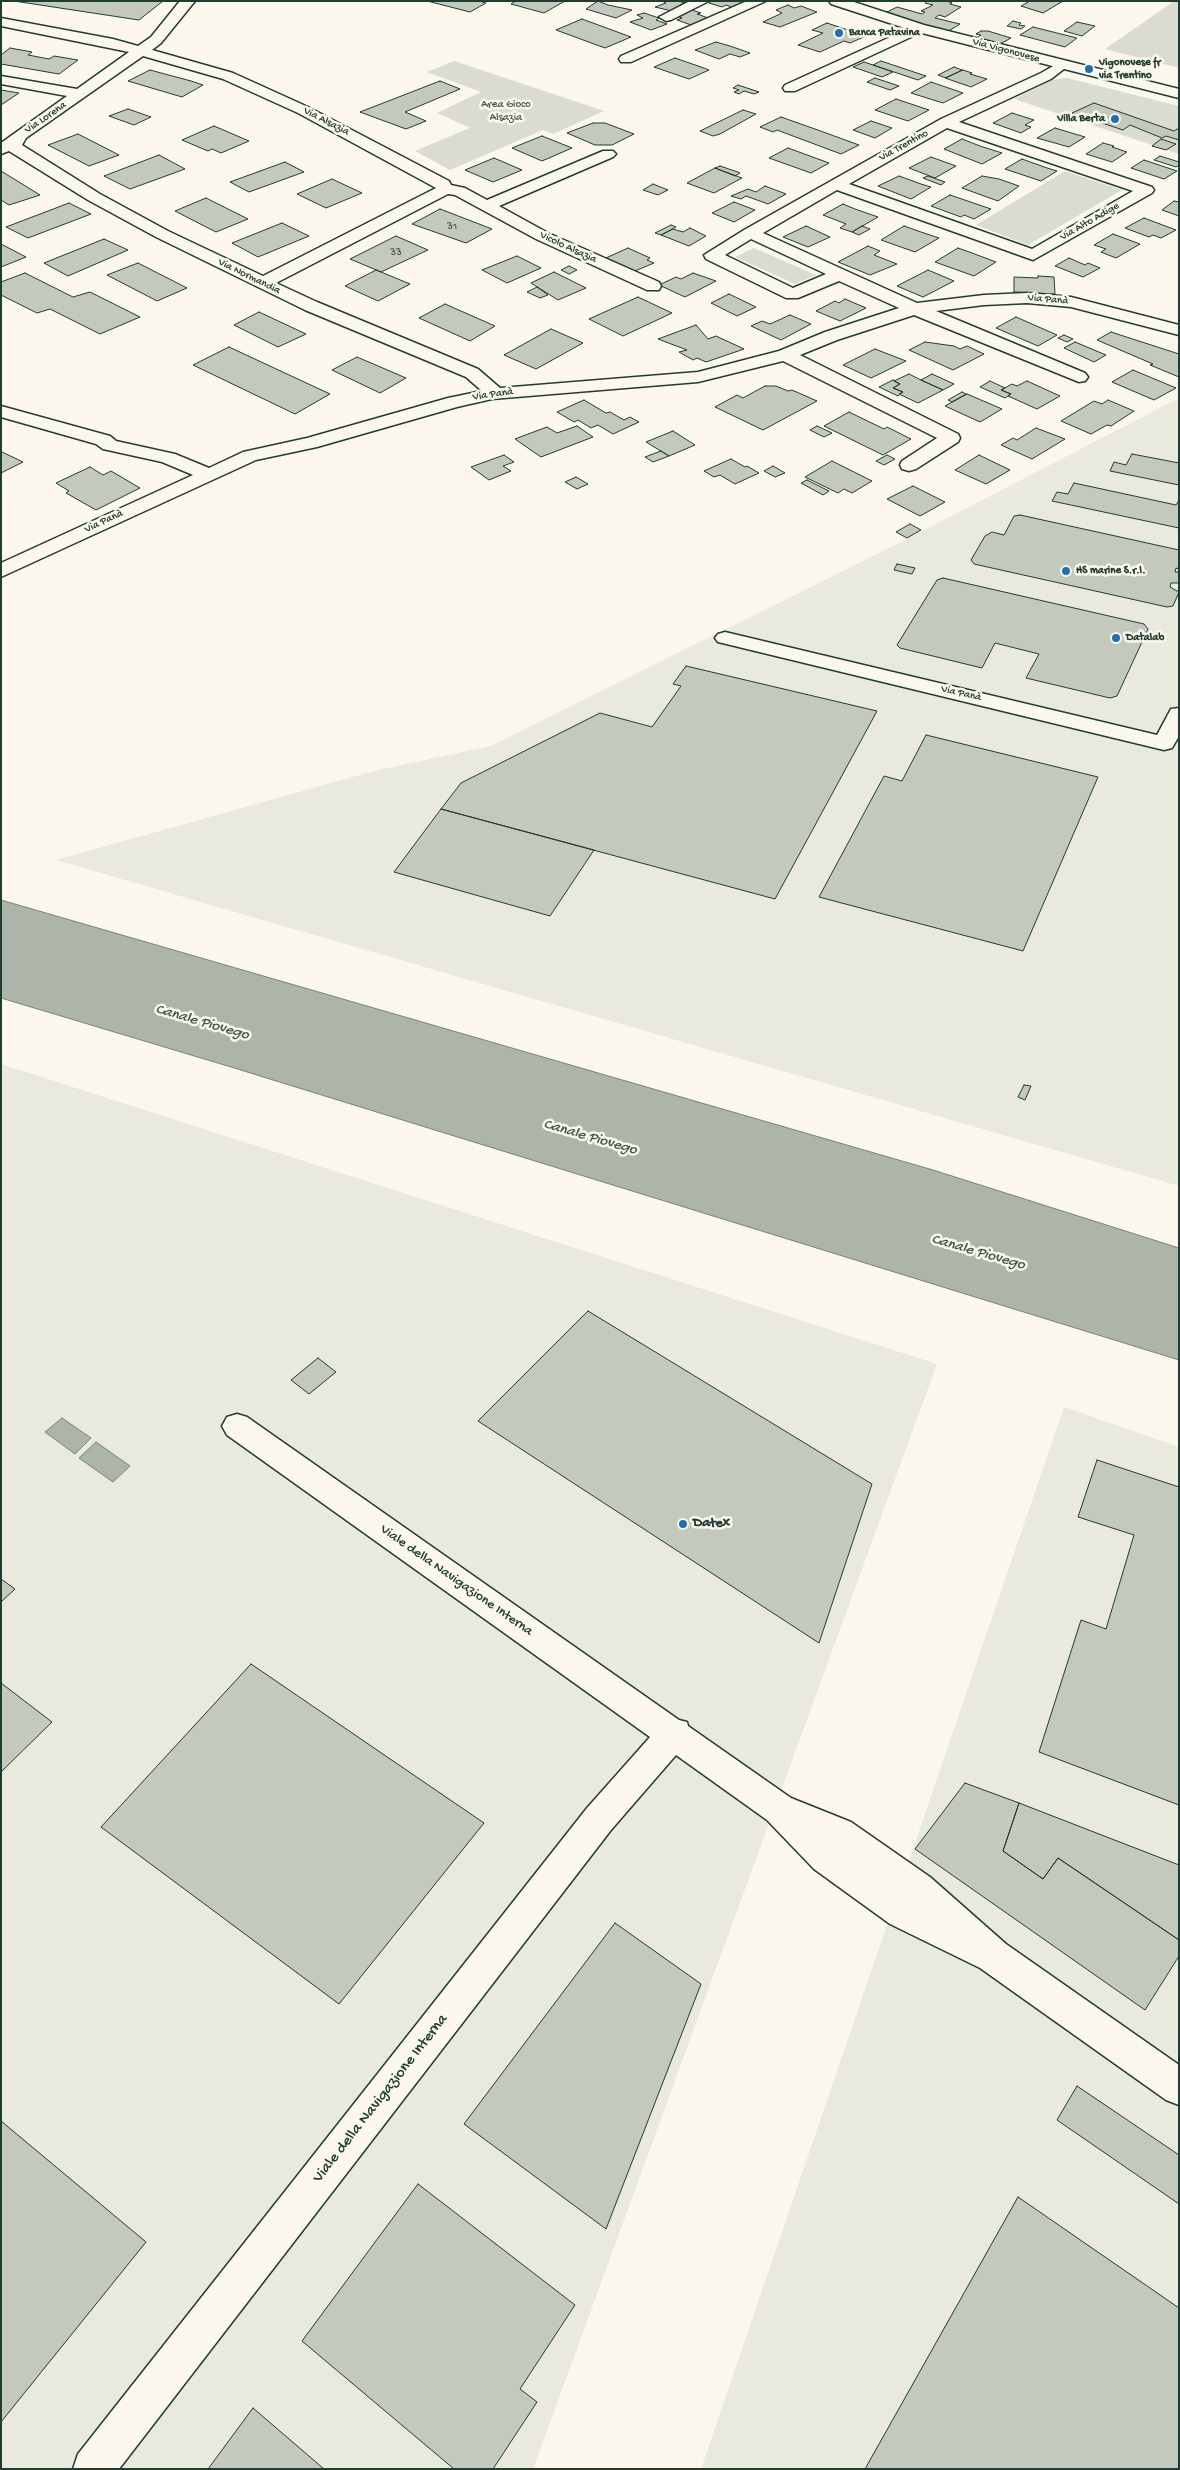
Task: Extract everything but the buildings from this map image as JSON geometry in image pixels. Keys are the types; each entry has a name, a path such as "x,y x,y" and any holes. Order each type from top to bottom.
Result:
{"street":[{"name":"Via Lorena","path":"5,145 142,51 165,31 188,1"},
{"path":"666,17 702,1"},
{"path":"626,59 759,1"},
{"name":"Via Vigonovese","path":"836,1 919,28 1179,94"},
{"name":"Via Alsazia","path":"1,22 113,42 228,76 272,95 443,184 444,189"},
{"path":"790,88 919,28"},
{"name":"Via Trentino","path":"839,275 792,294 712,254 946,122 1046,76 1062,65"},
{"name":"Via Lorena","path":"1,80 80,94"},
{"name":"Via Alto Adige","path":"836,184 1033,255 1146,190 946,122"},
{"name":"Via Normandia","path":"5,145 14,147 94,198 262,283 319,310 472,373 491,388 492,394"},
{"path":"486,206 608,154"},
{"path":"262,283 444,189"},
{"name":"Vicolo Alsazia","path":"444,189 459,191 542,236 652,286"},
{"path":"750,234 914,309 1079,377"},
{"name":"Via Panà","path":"1,571 250,456 310,443 454,402 492,394 698,377 785,355 831,336 914,309 984,300 1027,298 1071,302 1179,330"},
{"path":"785,355 951,438 909,465"},
{"path":"1,411 102,440 110,445 168,458 208,474"},
{"name":"Via Panà","path":"725,638 1164,743 1179,714"},
{"name":"Viale della Navigazione Interna","path":"237,1426 780,1809 826,1858 902,1912 993,1956 1179,2087"},
{"name":"Viale della Navigazione Interna","path":"93,2469 599,1818 675,1734"}],"shaded area":[{"path":"1179,398 1179,1186 56,860 374,771 491,746 911,537"},
{"path":"1,1064 937,1364 533,2469 1,2469"},
{"path":"1064,1407 1179,1447 1179,2469 701,2469"}],"green space":[{"path":"1179,1 1179,68 1105,49 1173,2"},
{"name":"Area Gioco Alsazia","path":"454,61 604,111 553,134 543,130 450,170 415,151 470,128 437,113 481,92 427,72"},
{"path":"1067,78 1179,106 1179,154 1014,99 1052,80"},
{"path":"1065,171 1122,190 1028,245 976,225"},
{"path":"754,248 816,275 795,284 735,257"}],"water":[{"name":"Canale Piovego","path":"1,900 933,1170 1179,1248 1179,1360 231,1067 1,998"},
{"path":"62,1418 91,1438 75,1454 45,1432"},
{"path":"96,1442 130,1466 113,1482 79,1458"}],"place":[{"name":"Banca Patavina","path":"839,33"},
{"name":"Vigonovese fr via Trentino","path":"1089,69"},
{"name":"Villa Berta","path":"1115,119"},
{"name":"HS marine S.r.l.","path":"1066,571"},
{"name":"Datalab","path":"1116,638"},
{"name":"Datex","path":"683,1524"}]}
